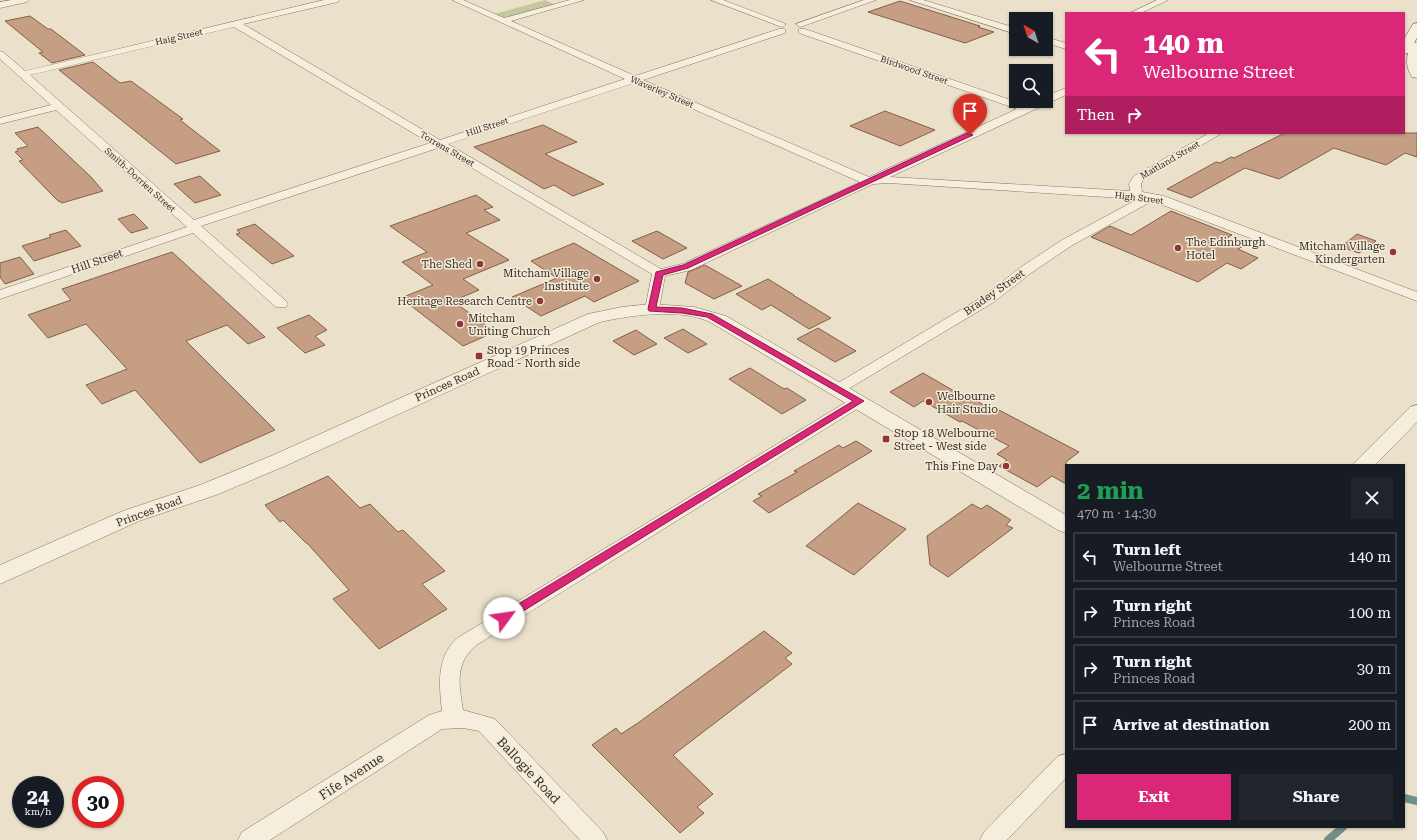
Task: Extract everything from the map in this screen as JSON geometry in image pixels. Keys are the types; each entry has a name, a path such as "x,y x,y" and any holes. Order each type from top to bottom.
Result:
{"main road":[{"path":"1405,49 1416,36"},
{"path":"1416,36 1413,55 1414,69 1417,74"},
{"path":"1405,73 1417,88"}],"street":[{"path":"0,5 24,0"},
{"name":"Haig Street","path":"23,74 335,0"},
{"name":"Waverley Street","path":"456,0 868,181"},
{"path":"503,21 580,0"},
{"name":"Birdwood Street","path":"715,0 792,29 1026,109"},
{"name":"Hill Street","path":"0,295 193,227 438,144 633,79 792,29 872,0"},
{"path":"914,0 1009,29"},
{"path":"1136,12 1164,0"},
{"name":"Torrens Street","path":"236,24 659,274"},
{"path":"1053,42 1064,44"},
{"name":"Smith-Dorrien Street","path":"0,54 281,304"},
{"path":"1053,97 1065,91"},
{"path":"0,121 58,106"},
{"path":"652,309 659,274 686,267 868,181 1026,109"},
{"name":"Maitland Street","path":"1137,196 1136,184 1138,178 1215,134"},
{"name":"High Street","path":"868,181 889,180 1151,197 1170,202 1417,297"},
{"name":"Bradey Street","path":"838,389 988,299 1008,282 1058,249 1151,197"},
{"name":"Princes Road","path":"0,575 131,516 208,490 278,461 594,318 625,311 652,309 682,310 710,315 859,401 1065,524"},
{"path":"454,718 450,692 452,662 458,649 471,639 859,401"},
{"path":"1364,464 1417,411"},
{"name":"Fife Avenue","path":"250,840 437,721 454,718"},
{"name":"Ballogie Road","path":"454,718 473,719 487,725 595,840"},
{"path":"992,840 1065,764"}],"green space":[{"path":"545,0 558,6 504,20 491,15"}],"building":[{"path":"900,1 980,26 978,27 994,32 965,43 868,12"},
{"path":"30,16 48,29 51,29 85,55 52,63 39,53 43,52 5,21"},
{"path":"93,62 120,83 131,81 183,119 180,120 220,151 176,164 59,70"},
{"path":"885,111 935,130 900,146 850,126"},
{"path":"543,125 577,142 545,154 604,184 573,196 554,185 544,189 474,147"},
{"path":"38,127 91,177 103,191 62,203 57,200 19,161 23,160 15,152 18,151 17,149 28,146 15,133"},
{"path":"1417,133 1417,157 1405,153 1386,165 1334,148 1279,179 1245,168 1191,198 1167,189 1216,162 1220,163 1231,157 1234,158 1283,134"},
{"path":"200,176 221,195 195,203 174,184"},
{"path":"476,195 493,207 484,210 500,220 466,233 509,260 463,279 479,290 453,301 495,332 463,346 401,298 433,285 402,262 427,252 390,226"},
{"name":"The Edinburgh Hotel","path":"1171,211 1232,235 1225,239 1243,246 1238,249 1258,258 1241,269 1227,263 1198,282 1091,237 1110,226 1131,235"},
{"path":"134,214 148,228 131,233 118,219"},
{"path":"255,224 294,256 272,264 236,234 240,233 237,230"},
{"path":"66,230 81,246 34,261 22,246 51,237 49,235"},
{"path":"657,231 687,248 663,259 632,241"},
{"path":"1357,234 1376,241 1359,253 1341,247"},
{"path":"574,243 639,281 594,302 585,296 541,316 512,297 557,278 531,261"},
{"path":"172,252 265,337 248,344 227,325 186,341 275,430 200,463 135,390 102,404 86,385 127,369 86,324 48,338 28,315 71,300 62,289"},
{"path":"20,257 34,274 5,284 0,277 0,263"},
{"path":"705,265 742,286 714,299 685,283 688,272"},
{"path":"768,279 831,318 809,329 771,305 762,310 736,294"},
{"path":"309,315 327,330 315,336 325,345 305,353 277,328"},
{"path":"818,328 856,351 835,362 797,339"},
{"path":"683,329 707,344 688,353 664,338"},
{"path":"636,330 657,344 634,355 613,341"},
{"path":"750,368 784,389 787,388 806,400 782,414 729,379"},
{"path":"923,373 966,398 968,396 996,412 999,410 1079,452 1065,464 1065,483 1052,476 1037,487 999,466 1007,460 997,454 1009,446 962,421 960,422 923,401 914,407 890,392"},
{"path":"856,441 872,451 769,513 753,501 762,496 758,494 797,472 794,471 839,445 843,448"},
{"path":"328,476 360,508 370,504 398,532 403,530 445,571 422,584 447,609 379,649 333,599 349,590 307,543 283,520 280,522 265,505"},
{"path":"858,503 906,529 854,575 806,546"},
{"path":"972,504 981,509 987,505 1011,520 1006,525 1013,528 948,577 930,565 927,536"},
{"path":"764,631 792,653 785,658 792,664 673,755 713,794 697,807 704,813 680,833 592,745 616,728 621,734 638,723"}],"waterway":[{"path":"1405,798 1417,801"},
{"path":"1328,840 1342,828"}],"place":[{"name":"The Edinburgh Hotel","path":"1178,248"},
{"name":"Mitcham Village Kindergarten","path":"1393,252"},
{"name":"The Shed","path":"480,264"},
{"name":"Mitcham Village Institute","path":"597,279"},
{"name":"Heritage Research Centre","path":"540,301"},
{"name":"Mitcham Uniting Church","path":"460,324"},
{"name":"Stop 19 Princes Road - North side","path":"479,356"},
{"name":"Welbourne Hair Studio","path":"929,402"},
{"name":"Stop 18 Welbourne Street - West side","path":"886,439"},
{"name":"This Fine Day","path":"1006,466"}],"route":[{"path":"504,618 859,401 710,315 682,310 652,309 659,274 686,267 868,181 970,135"}]}
